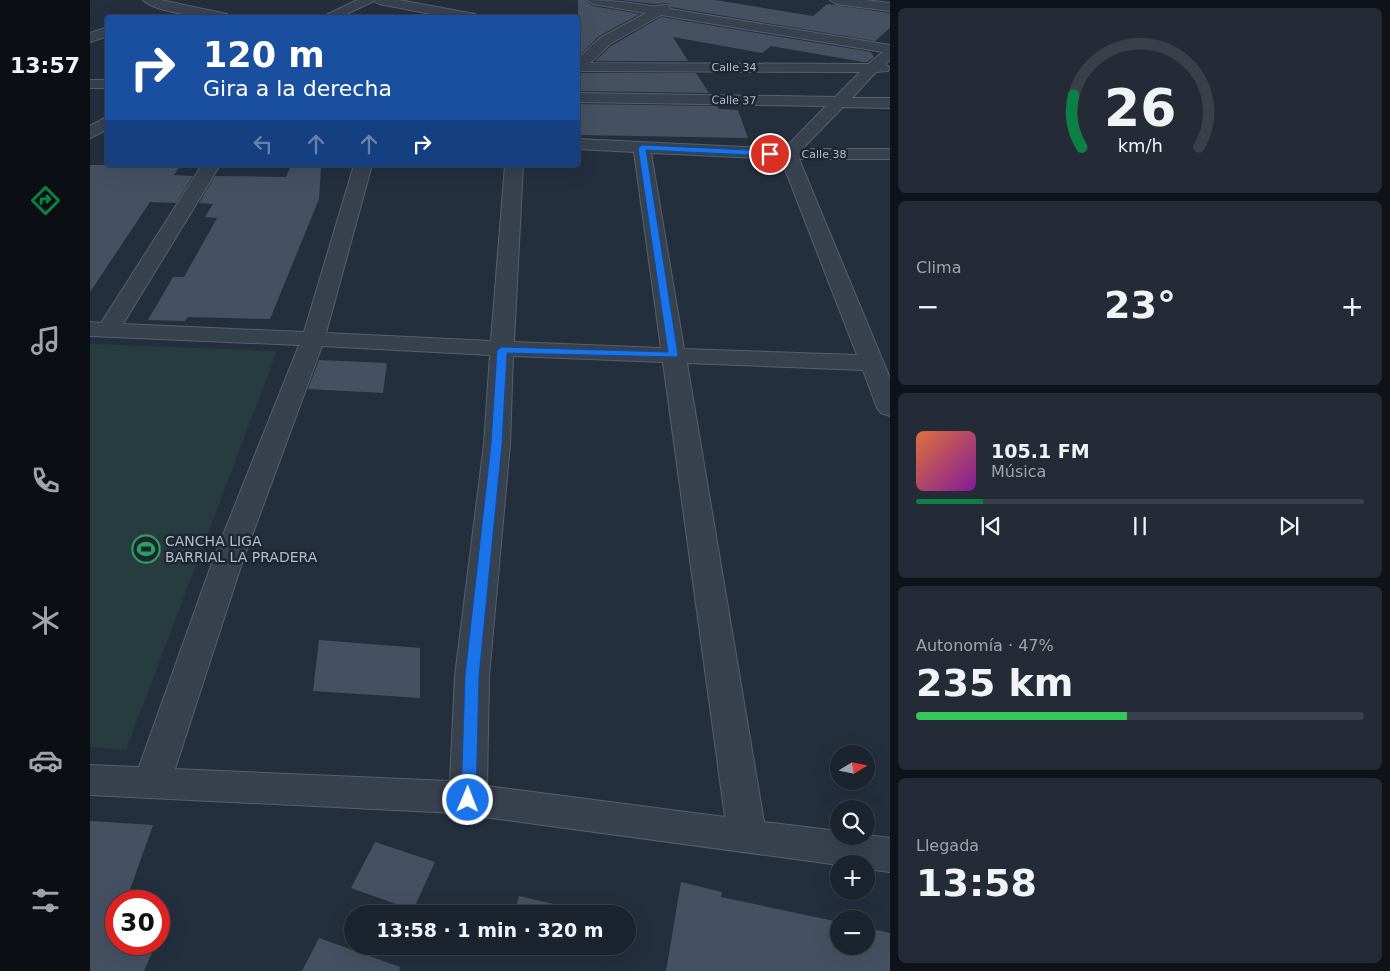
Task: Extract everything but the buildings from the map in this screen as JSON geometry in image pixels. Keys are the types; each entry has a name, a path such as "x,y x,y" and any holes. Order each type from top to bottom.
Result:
{"street":[{"path":"149,0 170,7 211,15"},
{"path":"333,15 368,0"},
{"path":"378,0 459,15"},
{"path":"593,0 890,49"},
{"path":"580,64 605,41 678,0"},
{"path":"836,0 890,8"},
{"path":"152,14 170,7"},
{"path":"90,38 105,33"},
{"path":"890,53 872,68 788,154 890,408"},
{"name":"Calle 34","path":"580,66 890,68"},
{"path":"90,84 105,84"},
{"name":"Calle 37","path":"580,97 890,103"},
{"name":"Calle 38","path":"580,144 788,154 890,154"},
{"path":"642,148 747,836"},
{"path":"99,329 210,167"},
{"path":"152,784 202,632 290,394 313,339 362,167"},
{"path":"468,800 472,676 497,444 514,167"},
{"path":"99,329 502,350 872,363"},
{"path":"90,780 454,797 890,855"}],"green space":[{"name":"CANCHA LIGA BARRIAL LA PRADERA","path":"90,344 277,351 126,750 90,747"}],"place":[{"name":"CANCHA LIGA BARRIAL LA PRADERA","path":"146,549"}],"route":[{"path":"468,800 472,676 497,444 502,350 674,355 642,148 770,154"}]}
